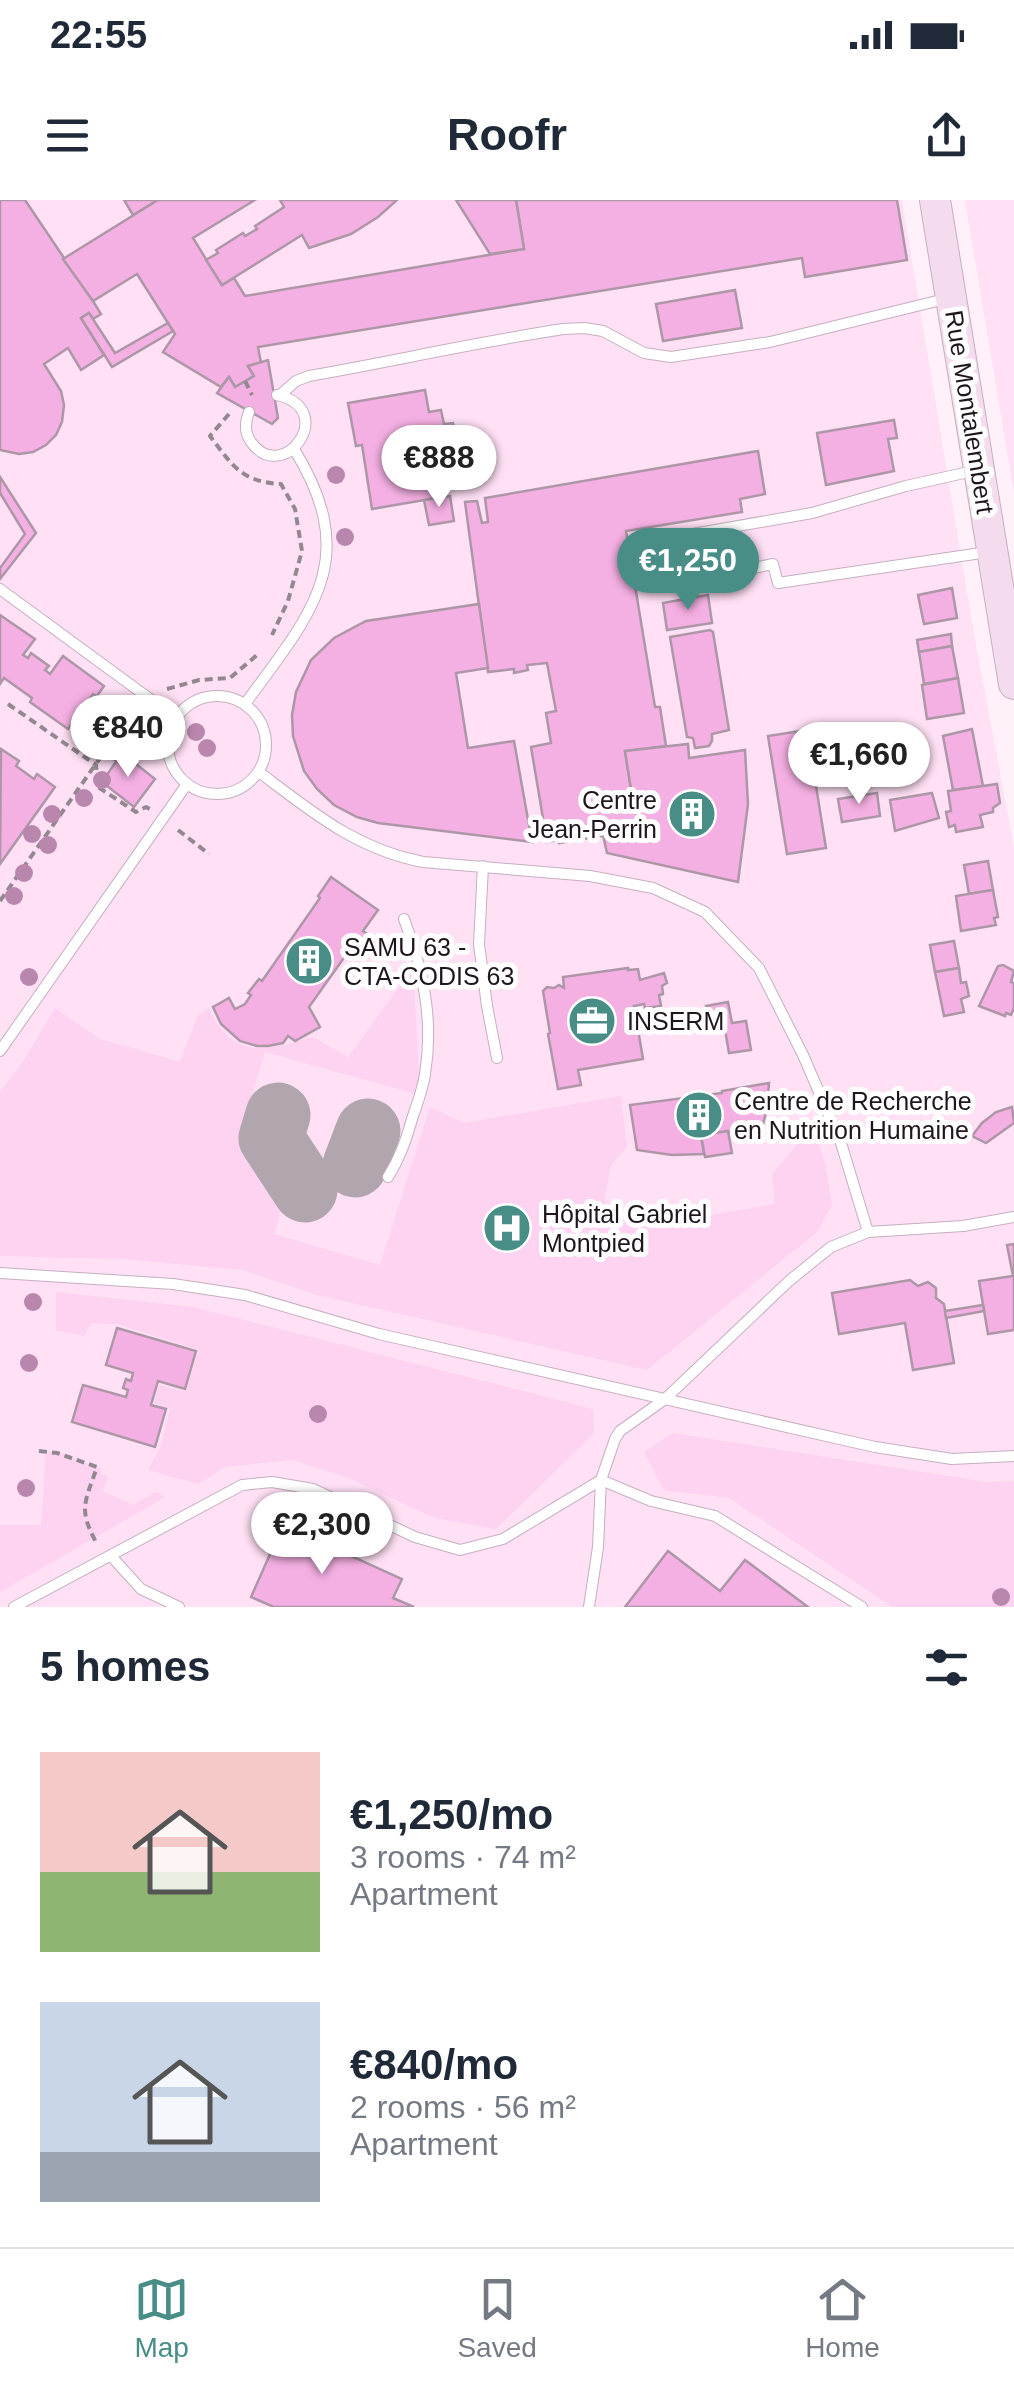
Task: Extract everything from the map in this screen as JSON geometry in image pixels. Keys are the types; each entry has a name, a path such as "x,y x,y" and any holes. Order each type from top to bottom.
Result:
{"main road":[{"name":"Rue Montalembert","path":"935,200 1014,684"}],"lane":[{"path":"253,407 245,427 247,436 259,450 277,455 301,442 306,422 297,404 277,395 296,380 309,376 563,329 603,332 644,353 671,357 784,339 951,298"},
{"path":"245,704 304,622 321,587 328,550 325,517 294,448"},
{"path":"654,541 812,513 979,470"},
{"path":"673,570 714,576 774,564 778,583 992,551"},
{"path":"0,588 176,718"},
{"path":"207,697 226,697 245,704 259,718 266,736 266,756 259,772 249,783 230,793 208,794 187,784 176,772 168,753 169,734 176,718 190,704 207,697"},
{"path":"259,772 326,823 398,857 590,876 652,888 704,912 759,968 803,1055 841,1144 868,1232"},
{"path":"0,1051 187,784"},
{"path":"483,866 479,944 497,1058"},
{"path":"388,1177 400,1158 425,1078 428,1047 420,960 404,919"},
{"path":"589,1607 598,1547 600,1480 620,1431 665,1399 831,1247 868,1232 963,1226 1014,1218"},
{"path":"0,1273 173,1284 246,1296 379,1334 875,1447 952,1459 1014,1456"},
{"path":"997,1456 1014,1448"},
{"path":"14,1607 242,1485 272,1482 313,1489 416,1536 460,1550 503,1539 600,1480"},
{"path":"600,1480 652,1501 716,1516 862,1607"},
{"path":"108,1558 141,1589 179,1607"}],"path":[{"path":"244,382 253,407"},
{"path":"240,401 249,390"},
{"path":"230,413 210,436 237,471 263,483 281,484 294,509 302,551 288,602 270,640"},
{"path":"0,901 144,695 199,680 230,678 260,652"},
{"path":"8,704 96,764"},
{"path":"96,764 98,787 136,812 146,807 209,854"},
{"path":"39,1451 58,1453 97,1468 84,1507 86,1522 108,1558"}],"shaded area":[{"name":"Hôpital Gabriel Montpied","path":"0,200 902,200 972,624 1014,848 1014,1607 0,1607"},
{"path":"965,200 1014,200 1014,492"},
{"path":"413,968 420,1095 265,1052 242,1129 284,1198 274,1234 380,1265 430,1107 464,1123 621,1096 627,1147 611,1165 604,1202 676,1221 775,1204 772,1174 813,1126 832,1204 817,1232 647,1370 317,1295 243,1270 123,1259 0,1256 0,1092 55,1008 100,1039 180,1062 198,1015 209,1008 218,1025 240,1044 266,1048 313,1037 348,1057"},
{"path":"56,1292 193,1307 593,1409 594,1433 496,1529 435,1518 349,1478 293,1460 225,1467 198,1484 148,1470 160,1448 170,1409 154,1403 159,1385 186,1392 199,1350 118,1324 91,1323 84,1336 56,1330"},
{"path":"673,1433 987,1482 1014,1481 1014,1607 893,1607 729,1498 664,1490 644,1452"},
{"path":"46,1452 102,1469 100,1474 108,1476 103,1491 133,1505 156,1492 165,1497 0,1592 0,1525 41,1525"}],"building":[{"path":"0,200 25,200 101,314 93,319 89,313 81,318 104,355 81,370 68,348 44,364 61,391 62,422 46,445 19,454 0,450"},
{"path":"124,200 158,200 133,215"},
{"path":"158,200 255,200 193,238 222,285 234,278 245,296 524,249 516,200 897,200 907,260 805,277 802,258 258,347 261,363 248,366 254,376 235,387 229,377 221,387 163,352 175,334 137,274 93,301 63,259"},
{"path":"280,200 397,200 351,234 309,248 302,235 222,285 206,260 243,233 245,236 257,229 255,226 284,207"},
{"path":"456,200 516,200 524,249 490,254"},
{"path":"735,290 742,328 663,341 656,304"},
{"path":"89,313 115,353 168,323 173,331 112,367 81,318"},
{"path":"268,360 278,418 272,424 217,393 229,377 235,387 254,376 248,366"},
{"path":"425,390 429,412 441,410 444,424 453,423 457,443 434,448 442,497 372,509 362,445 356,446 348,403"},
{"path":"894,420 897,438 888,439 894,471 826,485 817,433"},
{"path":"758,451 765,494 740,499 742,512 626,531 655,707 660,707 666,746 625,751 638,824 613,829 614,834 547,842 531,747 551,743 546,713 556,711 547,663 527,665 528,670 514,673 514,669 488,672 465,502 477,501 482,523 488,522 485,498"},
{"path":"0,477 36,533 0,579 0,568 25,534 0,493"},
{"path":"450,496 454,521 429,525 424,500"},
{"path":"952,588 957,618 924,624 918,595"},
{"path":"708,595 712,623 667,630 663,603"},
{"path":"479,604 488,668 456,673 468,748 514,741 532,842 378,823 334,805 304,771 293,736 296,692 311,660 334,638 366,621"},
{"path":"0,615 35,639 23,655 28,658 31,653 49,666 45,670 50,674 63,656 104,686 97,696 93,694 68,729 4,678 0,684"},
{"path":"710,630 729,730 712,734 709,746 695,748 693,738 687,737 670,637"},
{"path":"951,634 952,646 919,652 917,640"},
{"path":"952,646 958,678 924,684 919,652"},
{"path":"958,678 964,713 927,719 922,685"},
{"path":"972,729 983,786 953,790 943,736"},
{"path":"807,730 826,848 787,854 768,736"},
{"name":"Centre Jean-Perrin","path":"688,744 689,758 745,750 748,804 738,882 607,853 603,835 638,824 625,751"},
{"path":"1,749 19,761 16,766 34,779 37,774 55,787 0,864"},
{"path":"122,753 155,779 134,807 102,782"},
{"path":"997,784 1000,803 993,812 980,815 983,827 956,832 955,825 949,827 948,791"},
{"path":"877,793 880,816 842,822 838,799"},
{"path":"932,793 939,818 895,831 890,800"},
{"path":"988,861 993,890 969,894 964,865"},
{"name":"SAMU 63 - CTA-CODIS 63","path":"331,877 378,910 363,931 370,936 365,943 358,938 309,1007 320,1027 295,1041 288,1036 283,1043 268,1046 240,1041 221,1024 213,1007 229,998 235,1009 245,1004 251,995 248,993 259,979 262,981"},
{"path":"993,890 996,925 961,931 956,896"},
{"path":"954,941 959,968 935,972 930,945"},
{"path":"998,966 1014,971 1014,1008 1011,1015 1005,1016 979,1006"},
{"path":"959,968 961,983 966,982 969,996 961,999 964,1012 944,1016 935,972"},
{"name":"INSERM","path":"638,969 640,980 664,973 667,983 659,995 661,1006 634,1006 643,1059 578,1070 581,1085 558,1089 543,991 559,985 564,988 563,977"},
{"path":"728,1002 732,1023 746,1021 751,1050 729,1053 724,1024 710,1027 706,1006"},
{"name":"Centre de Recherche en Nutrition Humaine","path":"769,1083 762,1129 701,1135 704,1154 637,1150 630,1105"},
{"path":"1012,1107 1014,1123 986,1143 972,1136 996,1112"},
{"path":"728,1131 732,1153 705,1157 701,1135"},
{"path":"1014,1244 1014,1330 988,1334 979,1281 1013,1276 1007,1245"},
{"path":"910,1280 918,1286 928,1282 936,1288 936,1298 944,1304 954,1363 913,1370 905,1323 839,1334 832,1293"},
{"path":"983,1305 984,1311 946,1318 945,1311"},
{"path":"117,1328 196,1351 185,1389 158,1381 151,1405 166,1409 155,1447 72,1422 83,1385 126,1397 128,1390 123,1388 133,1373 106,1365"},
{"path":"283,1525 402,1579 393,1598 414,1607 274,1607 251,1597"},
{"path":"668,1551 720,1591 745,1560 808,1607 625,1607"}],"taxiway":[{"path":"278,1115 271,1138 305,1190"},
{"path":"355,1165 368,1131"}],"place":[{"name":"Centre Jean-Perrin","path":"692,814"},
{"name":"SAMU 63 - CTA-CODIS 63","path":"309,961"},
{"name":"INSERM","path":"592,1021"},
{"name":"Centre de Recherche en Nutrition Humaine","path":"699,1115"},
{"name":"Hôpital Gabriel Montpied","path":"507,1228"}]}
